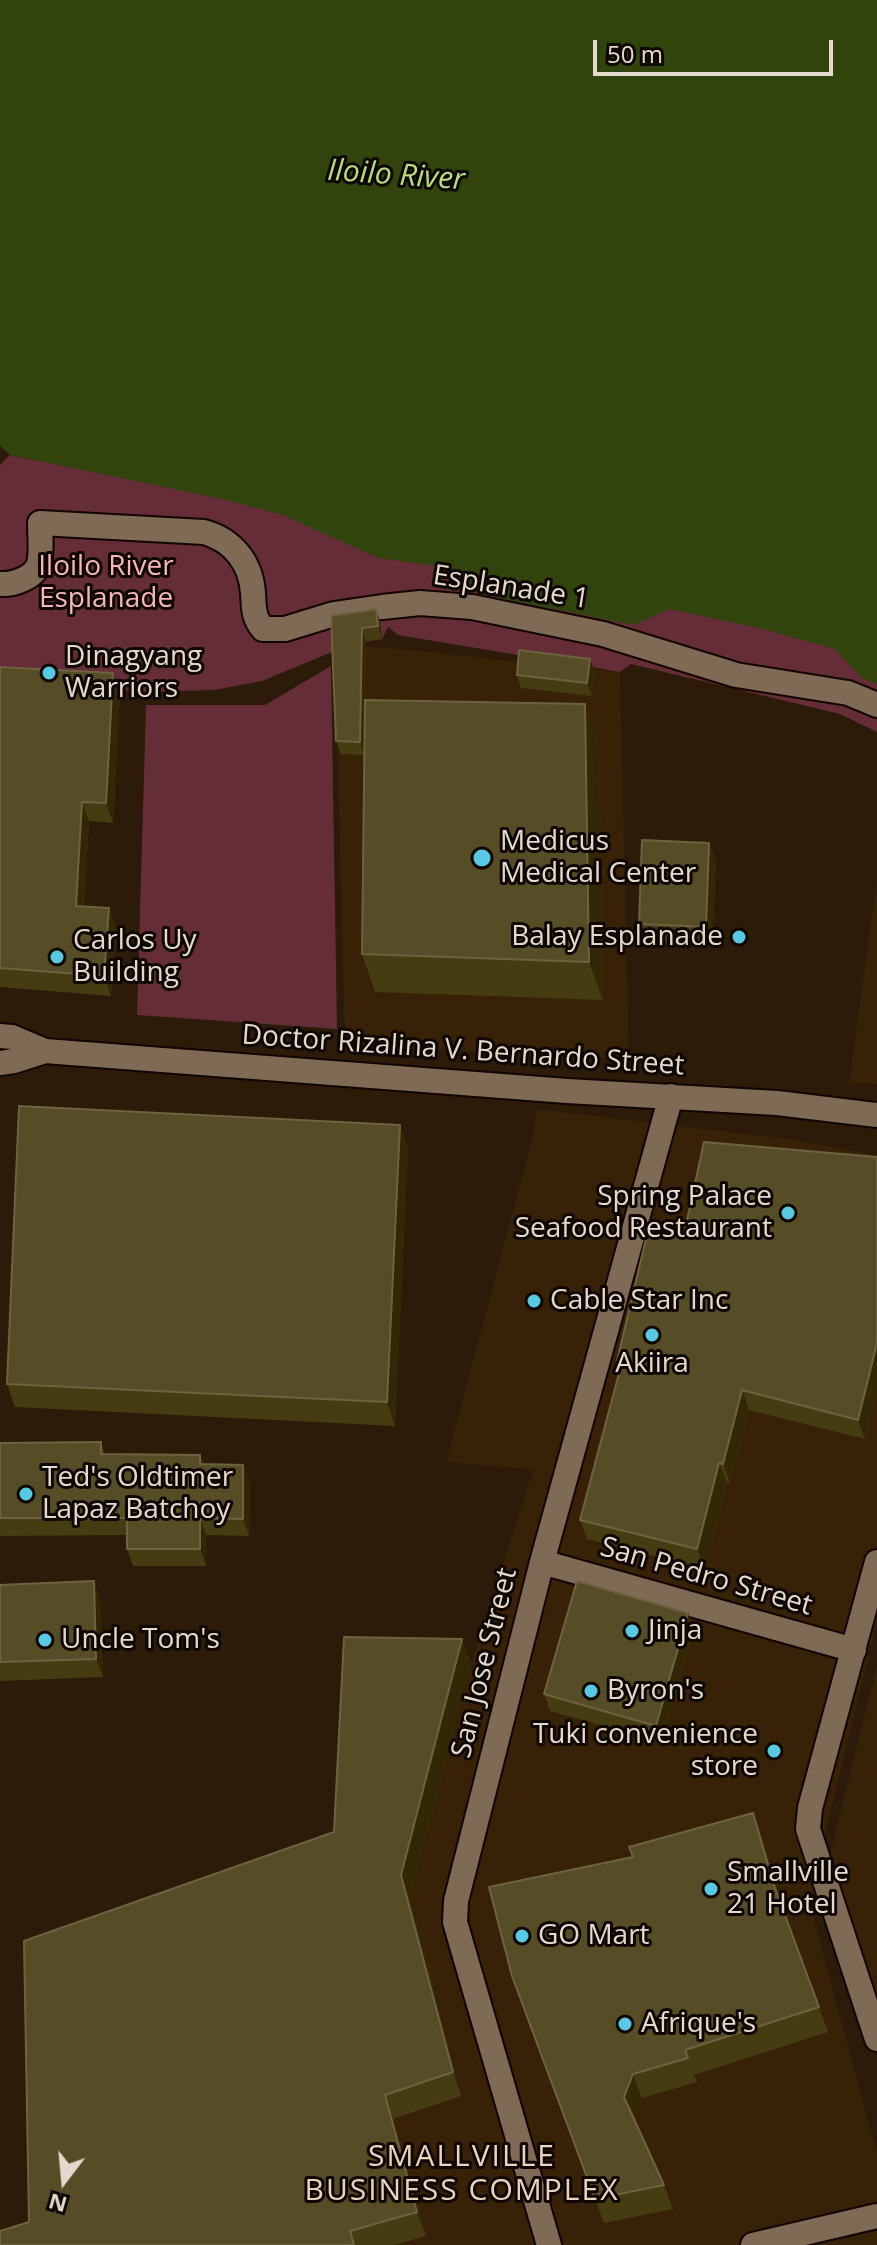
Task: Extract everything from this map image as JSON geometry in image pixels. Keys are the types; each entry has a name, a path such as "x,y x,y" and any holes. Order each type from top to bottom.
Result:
{"street":[{"name":"Esplanade 1","path":"0,584 11,585 28,576 39,564 40,523 204,532 225,541 243,558 251,580 252,609 263,629 285,629 334,614 382,607 420,603 472,607 603,634 736,675 848,693 877,705"},
{"name":"Doctor Rizalina V. Bernardo Street","path":"0,1036 12,1037 45,1051 567,1091 777,1103 877,1115"},
{"name":"Doctor Rizalina V. Bernardo Street","path":"0,1063 45,1051"},
{"name":"San Jose Street","path":"549,2245 455,1922 456,1901 542,1562 671,1096"},
{"name":"San Pedro Street","path":"542,1562 854,1650"},
{"path":"877,1562 810,1808 808,1829 877,2039"},
{"path":"753,2245 877,2216"}],"shaded area":[{"name":"Medicus Medical Center","path":"369,646 620,672 629,1059 345,1045 335,654"},
{"path":"877,878 877,1084 849,1083"},
{"name":"SMALLVILLE BUSINESS COMPLEX","path":"536,1109 788,1139 877,1155 877,1620 809,1902 877,2153 877,2245 0,2245 324,2142 410,1899 471,1663 533,1470 446,1462 533,1136"},
{"path":"877,1666 877,1997 830,1855"}],"green space":[{"name":"Iloilo River Esplanade","path":"71,444 877,639 877,732 840,714 631,664 620,672 398,635 388,627 382,639 349,645 262,681 214,690 151,692 0,683 0,465 10,455 33,460"},
{"path":"331,666 337,1029 137,1015 146,705 265,705"}],"water":[{"name":"Iloilo River","path":"0,0 877,0 877,685 861,677 835,649 759,628 669,609 634,625 478,594 437,566 378,558 283,515 222,499 10,455 0,446"}],"building":[{"path":"376,609 378,626 362,628 360,742 336,741 331,616"},
{"path":"519,650 590,659 587,683 517,675"},
{"path":"0,667 113,673 106,803 82,802 76,906 109,908 104,976 0,968"},
{"path":"365,700 585,704 589,962 362,954"},
{"path":"642,840 709,843 706,927 639,924"},
{"path":"19,1106 400,1125 387,1402 7,1384"},
{"path":"704,1142 877,1157 877,1343 858,1420 742,1390 697,1549 580,1520 622,1362 617,1361 649,1226 684,1234"},
{"path":"101,1442 101,1454 200,1455 200,1464 243,1465 243,1519 200,1518 200,1549 127,1549 127,1518 0,1518 0,1443"},
{"path":"94,1581 96,1659 0,1662 0,1585"},
{"path":"577,1581 688,1613 656,1726 544,1694"},
{"path":"344,1637 462,1639 401,1875 453,2072 385,2095 417,2212 350,2231 354,2245 0,2245 0,2231 29,2222 24,1941 334,1832"},
{"path":"753,1813 775,1888 819,2007 685,2050 688,2058 633,2074 624,2097 664,2185 595,2199 512,1976 489,1887 633,1857 629,1847"}],"place":[{"name":"Dinagyang Warriors","path":"49,673"},
{"name":"Medicus Medical Center","path":"482,858"},
{"name":"Balay Esplanade","path":"739,937"},
{"name":"Carlos Uy Building","path":"57,957"},
{"name":"Spring Palace Seafood Restaurant","path":"788,1213"},
{"name":"Cable Star Inc","path":"534,1301"},
{"name":"Akiira","path":"652,1335"},
{"name":"Ted's Oldtimer Lapaz Batchoy","path":"26,1494"},
{"name":"Jinja","path":"632,1631"},
{"name":"Uncle Tom's","path":"45,1640"},
{"name":"Byron's","path":"591,1691"},
{"name":"Tuki convenience store","path":"774,1751"},
{"name":"Smallville 21 Hotel","path":"711,1889"},
{"name":"GO Mart","path":"522,1936"},
{"name":"Afrique's","path":"625,2024"}],"district":[{"name":"SMALLVILLE BUSINESS COMPLEX","path":"462,2174"}]}
